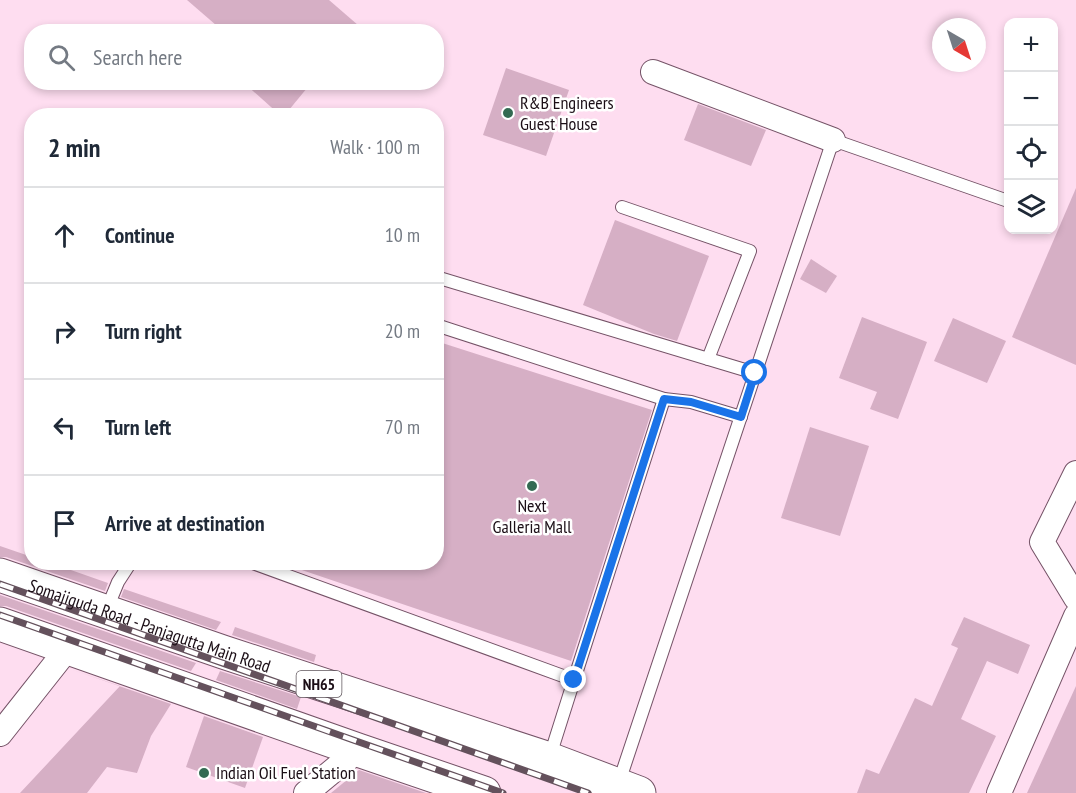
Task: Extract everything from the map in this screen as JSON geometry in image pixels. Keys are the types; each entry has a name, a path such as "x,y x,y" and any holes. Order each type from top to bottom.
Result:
{"highway":[{"name":"Somajiguda Road - Panjagutta Main Road","path":"0,575 223,652 549,759 628,789"},
{"path":"0,624 484,793"}],"street":[{"path":"653,72 833,140"},
{"path":"1076,473 1042,542 1076,598"},
{"path":"999,793 1076,616"},
{"path":"0,734 68,648"},
{"path":"306,793 358,750"}],"lane":[{"path":"628,789 741,417 833,140 1004,200"},
{"path":"622,207 750,251 708,359"},
{"path":"444,279 755,373"},
{"path":"444,329 664,399 691,402 741,417"},
{"path":"549,759 664,399"},
{"path":"106,612 118,582 126,570"},
{"path":"272,570 574,680"}],"building":[{"path":"187,0 329,0 357,24 215,24"},
{"path":"506,68 569,90 546,156 483,135"},
{"path":"252,90 305,90 291,108 272,108"},
{"path":"698,104 766,130 751,166 684,140"},
{"path":"1076,188 1076,365 1012,337"},
{"path":"615,220 709,256 677,341 583,305"},
{"path":"811,259 837,276 826,293 800,279"},
{"path":"862,317 927,342 898,419 870,409 877,392 839,378"},
{"path":"953,318 1006,341 987,383 934,361"},
{"name":"Next Galleria Mall","path":"444,344 652,410 571,661 302,570 444,570"},
{"path":"810,427 869,446 840,536 781,518"},
{"path":"0,546 24,554 24,563 6,557 0,557"},
{"path":"44,570 71,570 108,583 105,591"},
{"path":"124,589 221,622 216,630 121,597"},
{"path":"0,595 196,663 191,671 6,606 0,606"},
{"path":"964,617 1030,645 1018,674 987,661 961,719 996,736 969,793 857,793 866,769 879,774 915,698 932,706 958,648 951,645"},
{"path":"235,627 316,655 314,662 232,635"},
{"path":"220,671 301,697 297,709 216,680"},
{"path":"120,686 171,704 151,736 137,773 107,767 87,793 20,793"},
{"path":"1076,686 1076,793 1027,793"},
{"path":"204,716 263,737 245,788 186,767"},
{"path":"359,770 426,793 331,793"}],"railway":[{"path":"0,584 588,793"},
{"path":"0,615 503,793"}],"place":[{"name":"R&B Engineers Guest House","path":"508,113"},
{"name":"Next Galleria Mall","path":"532,486"},
{"name":"Indian Oil Fuel Station","path":"204,773"}],"route":[{"path":"574,680 664,399 691,402 741,417 755,373"}]}
